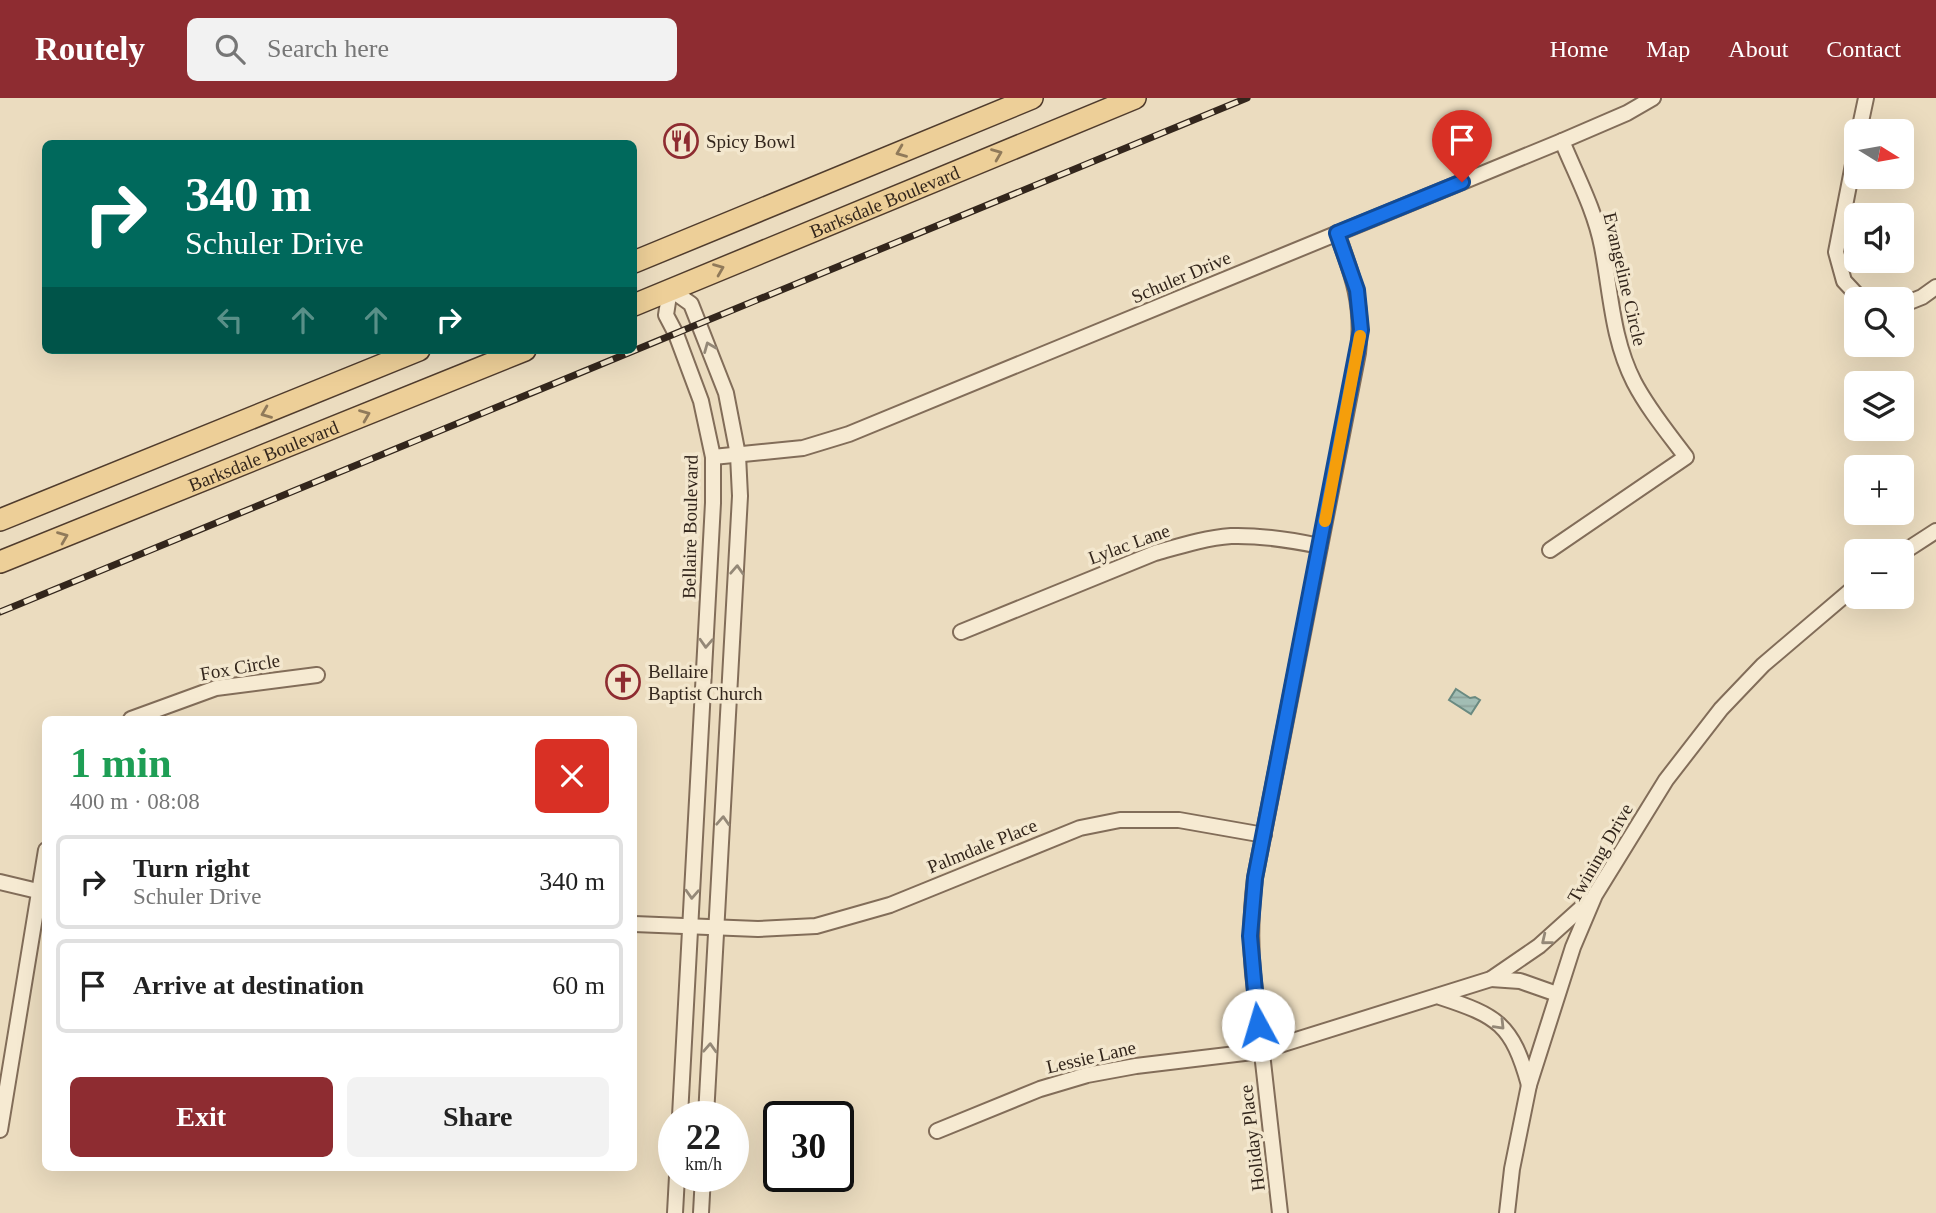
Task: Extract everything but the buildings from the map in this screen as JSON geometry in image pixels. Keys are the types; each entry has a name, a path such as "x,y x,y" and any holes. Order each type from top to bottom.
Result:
{"main road":[{"name":"Barksdale Boulevard","path":"637,261 1032,98"},
{"name":"Barksdale Boulevard","path":"637,304 1135,98"},
{"path":"656,253 670,289"},
{"name":"Barksdale Boulevard","path":"0,520 409,354"},
{"name":"Barksdale Boulevard","path":"3,554 515,354"}],"street":[{"name":"Schuler Drive","path":"713,457 803,448 849,434 1562,141 1627,113 1653,98"},
{"path":"1862,119 1866,98"},
{"name":"Evangeline Circle","path":"1550,550 1686,457 1651,410 1634,383 1626,363 1612,317 1595,224 1562,141"},
{"path":"1848,189 1836,252 1844,281 1850,287"},
{"name":"Holiday Place","path":"1280,1213 1250,936 1255,878 1361,330 1357,290 1337,233"},
{"path":"1914,300 1936,288"},
{"path":"670,289 691,304 726,393 738,456 740,496 707,1101"},
{"name":"Bellaire Boulevard","path":"670,289 666,315 676,334 701,401 713,457 681,1101"},
{"path":"1914,545 1936,531"},
{"name":"Lylac Lane","path":"961,632 1130,562 1187,544 1209,539 1243,537 1279,539 1320,546"},
{"path":"708,595 735,597"},
{"name":"Twining Drive","path":"1507,1213 1512,1169 1529,1085 1573,947 1595,895 1666,780 1721,709 1763,665 1844,596"},
{"name":"Fox Circle","path":"139,716 216,688 317,675"},
{"path":"703,692 730,694"},
{"name":"Palmdale Place","path":"637,924 786,929 816,926 862,915 1055,837 1098,823 1162,818 1264,835"},
{"path":"0,882 42,892 0,1130"},
{"path":"1491,979 1539,946 1595,895"},
{"path":"1491,979 1520,981 1557,994"},
{"name":"Lessie Lane","path":"937,1131 1040,1089 1087,1075 1136,1066 1261,1051 1491,979"},
{"path":"1440,997 1493,1018 1520,1054 1529,1085"},
{"path":"675,1213 676,1192"},
{"path":"701,1213 702,1192"}],"water":[{"path":"1456,689 1470,698 1480,700 1471,714 1449,700"}],"railway":[{"path":"637,349 1247,98"},
{"path":"0,612 626,354"}],"slow traffic":[{"path":"1325,521 1360,336"}],"place":[{"name":"Spicy Bowl","path":"681,141"},
{"name":"Bellaire Baptist Church","path":"623,682"}],"route":[{"path":"1258,1025 1250,936 1255,878 1361,330 1357,290 1337,233 1462,182"}]}
